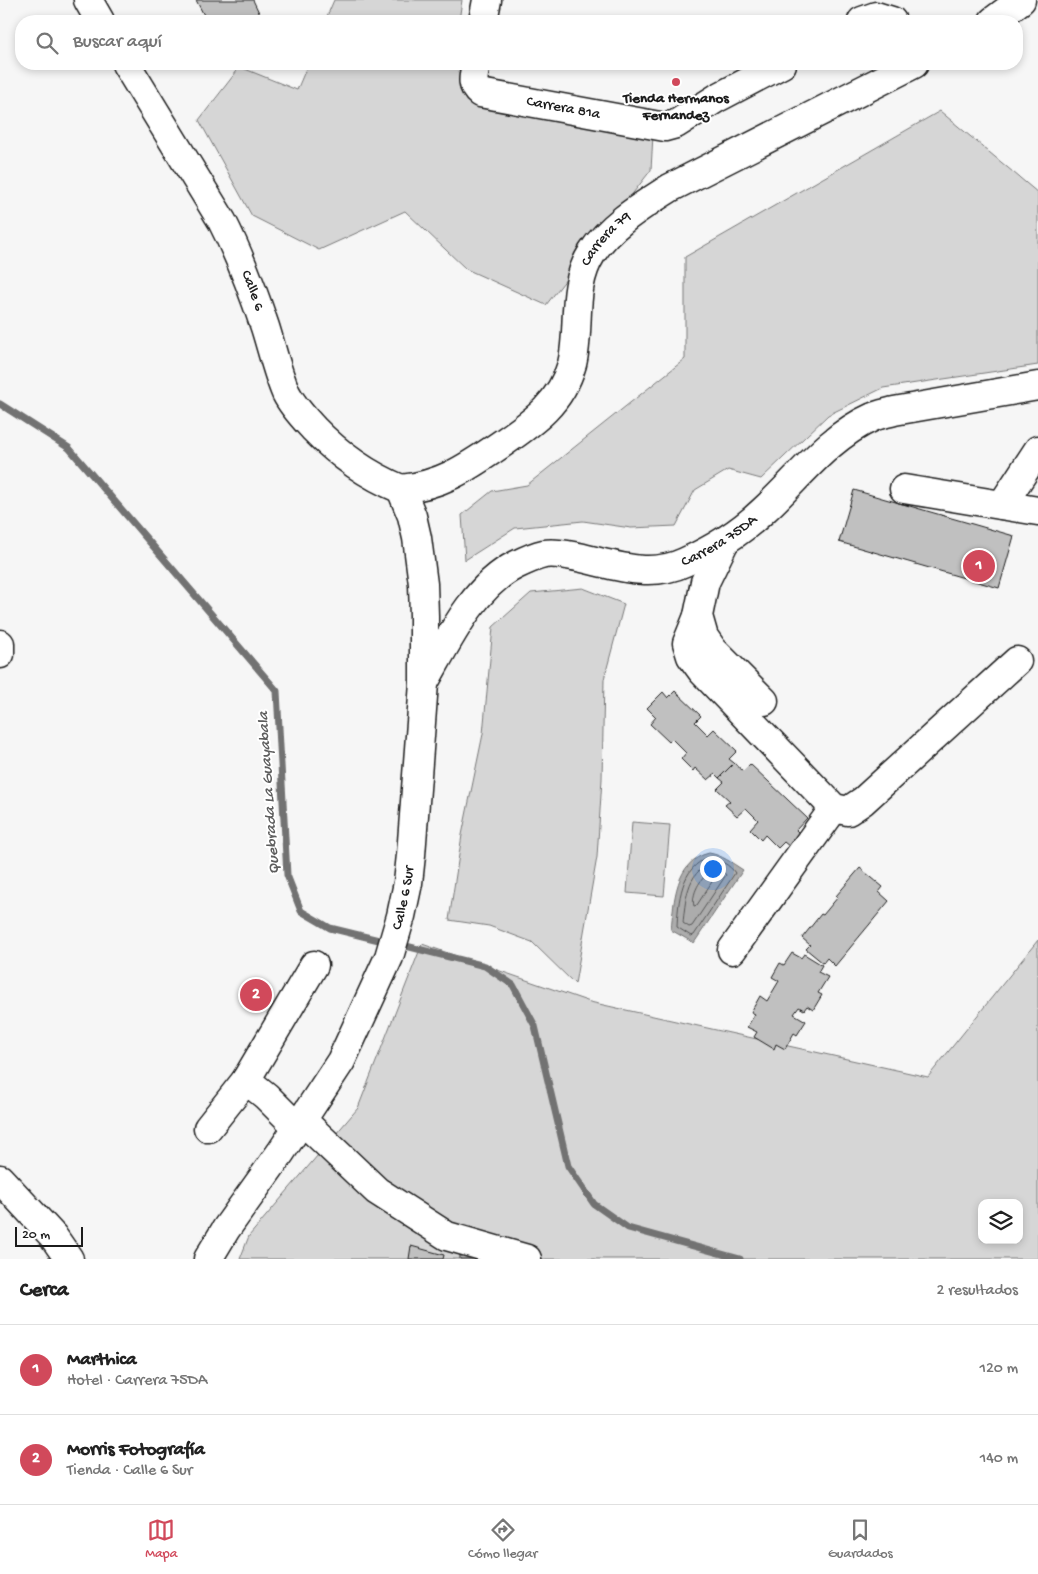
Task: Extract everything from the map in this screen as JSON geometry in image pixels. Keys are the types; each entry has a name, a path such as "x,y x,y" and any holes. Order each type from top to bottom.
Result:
{"main road":[{"path":"484,15 487,0"},
{"path":"1001,15 1021,0"},
{"name":"Calle 6","path":"130,70 236,248 252,288 287,393 300,413 326,441 349,461 380,480 401,489"},
{"name":"Carrera 81a","path":"475,70 473,81 475,89 480,93 665,127 676,124 717,98 771,70"},
{"name":"Carrera 79","path":"401,489 419,488 441,481 462,471 534,422 552,403 563,385 572,364 578,294 583,273 592,254 605,237 623,220 670,188 902,70"},
{"name":"Carrera 75DA","path":"424,683 470,607 492,581 515,565 544,554 562,554 633,570 651,572 684,563 726,541 763,511 833,441 873,417 894,410 1038,386"},
{"path":"1002,505 1038,450"},
{"name":"Calle 6 Sur","path":"208,1259 226,1229 341,1061 389,957 397,928 408,883 424,683 422,584 417,538 412,516 401,489"},
{"path":"904,489 1038,511"},
{"path":"726,541 705,582 698,616 687,644 691,656 702,671 834,808 848,811 862,801 1017,662"},
{"path":"698,616 704,637 713,650 764,701"},
{"path":"0,644 0,654"},
{"path":"732,950 834,808"},
{"path":"208,1128 246,1080 314,965"},
{"path":"246,1080 300,1123 377,1191 447,1236 527,1259"},
{"path":"0,1179 53,1236 69,1259"}],"shaded area":[{"path":"334,0 462,0 460,15 328,15"},
{"path":"238,70 247,70 297,90 305,70 462,70 653,135 651,170 546,305 466,269 405,211 319,250 252,216 199,120"},
{"path":"940,111 1038,193 1038,365 883,388 828,415 761,479 728,470 695,490 676,526 631,528 583,521 515,528 465,560 462,515 492,491 527,485 685,359 685,257"},
{"path":"583,588 624,604 604,679 602,779 597,857 575,984 532,942 489,926 449,920 462,835 483,734 493,627 531,593"},
{"path":"632,822 670,825 664,896 627,893"},
{"path":"1038,940 1038,1259 240,1259 249,1236 358,1108 422,944 590,1002 928,1077"}],"water":[{"path":"709,853 723,857 743,870 694,943 671,930 675,895 678,884 689,864 698,857"}],"building":[{"path":"196,0 253,0 260,15 204,15"},
{"path":"854,490 1014,536 999,588 839,542"},
{"path":"675,691 701,716 695,722 708,735 714,729 737,751 729,759 734,763 719,778 715,774 708,780 695,768 693,771 681,759 686,753 672,739 669,742 650,724 656,717 647,708 663,692 668,698"},
{"path":"734,763 743,771 750,764 807,818 796,830 801,835 790,847 784,842 778,848 765,835 761,840 750,829 758,820 746,808 737,816 725,805 730,801 717,789 724,782 719,778"},
{"path":"860,868 883,887 879,892 889,901 835,966 827,958 823,963 806,949 810,945 802,938 821,914 823,915 838,897 836,896"},
{"path":"792,953 801,958 804,954 822,965 818,972 828,977 818,993 822,995 813,1010 807,1006 804,1010 799,1007 794,1014 806,1021 797,1035 794,1033 785,1049 776,1044 774,1049 754,1037 757,1032 747,1027 755,1014 751,1012 760,996 767,1001 779,981 772,977 780,963 784,965"},
{"path":"411,1246 444,1255 443,1259 409,1259"},
{"path":"460,1254 493,1259 460,1259"}],"waterway":[{"name":"Quebrada La Guayabala","path":"0,404 69,448 277,691 287,875 301,911 330,928 387,942"},
{"name":"Quebrada La Guayabala","path":"398,944 485,966 513,985 535,1026 568,1166 594,1204 628,1228 740,1259"}],"place":[{"name":"Tienda Hermanos Fernandez","path":"676,82"},
{"name":"Marthica","path":"979,566"},
{"name":"Morris Fotografía","path":"256,995"}]}
